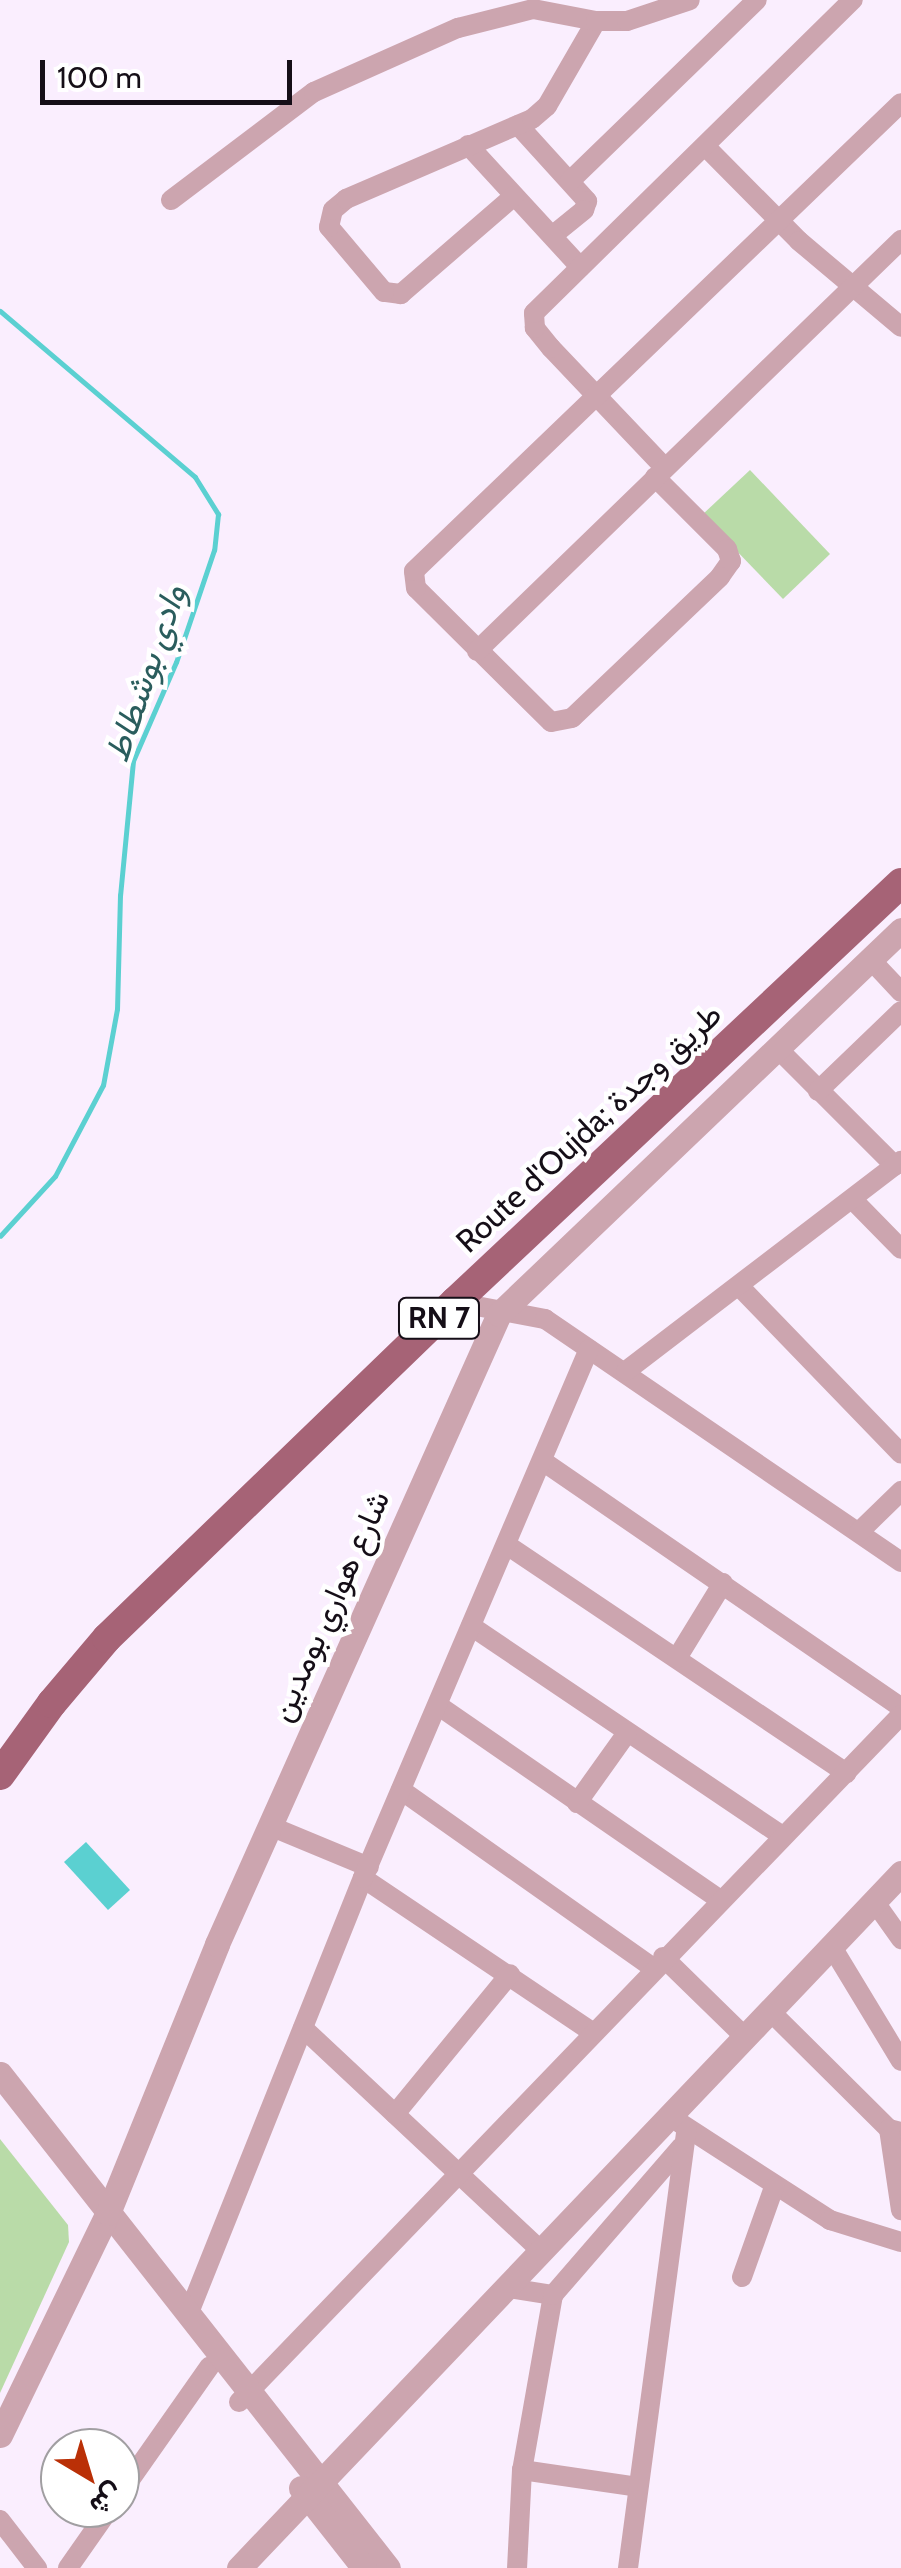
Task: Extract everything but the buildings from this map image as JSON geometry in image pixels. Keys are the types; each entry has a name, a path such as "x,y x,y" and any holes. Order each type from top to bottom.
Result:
{"main road":[{"name":"Route d'Oujda; طريق وجدة","path":"0,1774 52,1703 108,1638 455,1302 901,883"}],"street":[{"path":"171,200 314,92 458,28 532,8 596,21 627,21 690,0"},
{"path":"570,180 758,0"},
{"path":"852,0 706,147 539,305 532,320 551,348 595,395 730,556 725,571 686,610 572,718 556,723 477,651 416,588 414,570 595,395 778,219 901,102"},
{"path":"514,196 400,294 384,292 332,233 330,216 339,203 518,125 547,106 596,21"},
{"path":"518,125 570,180 587,205 553,236"},
{"path":"468,145 580,266"},
{"path":"706,147 778,219 901,327"},
{"path":"477,651 901,240"},
{"name":"شارع هواري بومدين","path":"0,2434 104,2220 270,1826 499,1314 901,930"},
{"path":"872,960 901,992"},
{"path":"818,1091 901,1011"},
{"path":"626,1372 898,1164 778,1049"},
{"path":"854,1201 901,1250"},
{"path":"532,1280 544,1319"},
{"path":"739,1286 901,1454"},
{"path":"455,1302 499,1314 544,1319 901,1562"},
{"path":"188,2314 366,1872 589,1349"},
{"path":"544,1462 901,1707"},
{"path":"859,1532 901,1491"},
{"path":"507,1545 846,1773"},
{"path":"677,1658 723,1584"},
{"path":"472,1626 781,1836"},
{"path":"439,1706 719,1900"},
{"path":"244,2398 658,1962 901,1715"},
{"path":"577,1803 627,1733"},
{"path":"401,1790 658,1962 745,2037"},
{"path":"270,1826 366,1872 592,2032"},
{"path":"517,2568 522,2470 553,2295 681,2130 745,2037 901,1874"},
{"path":"874,1902 901,1940"},
{"path":"832,1947 901,2061"},
{"path":"396,2114 510,1974"},
{"path":"770,2012 895,2130 901,2210"},
{"path":"303,2028 541,2251"},
{"path":"0,2074 210,2366 244,2398"},
{"path":"0,2095 188,2314 244,2398 315,2492 364,2568"},
{"path":"681,2130 856,2231 901,2242"},
{"path":"239,2568 541,2251 681,2130"},
{"path":"628,2568 681,2130"},
{"path":"742,2277 774,2187"},
{"path":"508,2288 553,2295"},
{"path":"140,2466 210,2366"},
{"path":"522,2470 638,2488"},
{"path":"315,2492 388,2568"},
{"path":"0,2520 37,2568"},
{"path":"68,2568 96,2528"}],"green space":[{"path":"750,470 830,554 783,599 702,515"},
{"path":"0,2139 68,2225 69,2242 0,2393"}],"water":[{"path":"86,1842 130,1890 108,1910 64,1862"}],"waterway":[{"name":"وادي بوشطاط","path":"0,311 195,477 218,514 214,550 176,662 133,761 120,895 117,1009 103,1085 55,1176 0,1236"}]}
